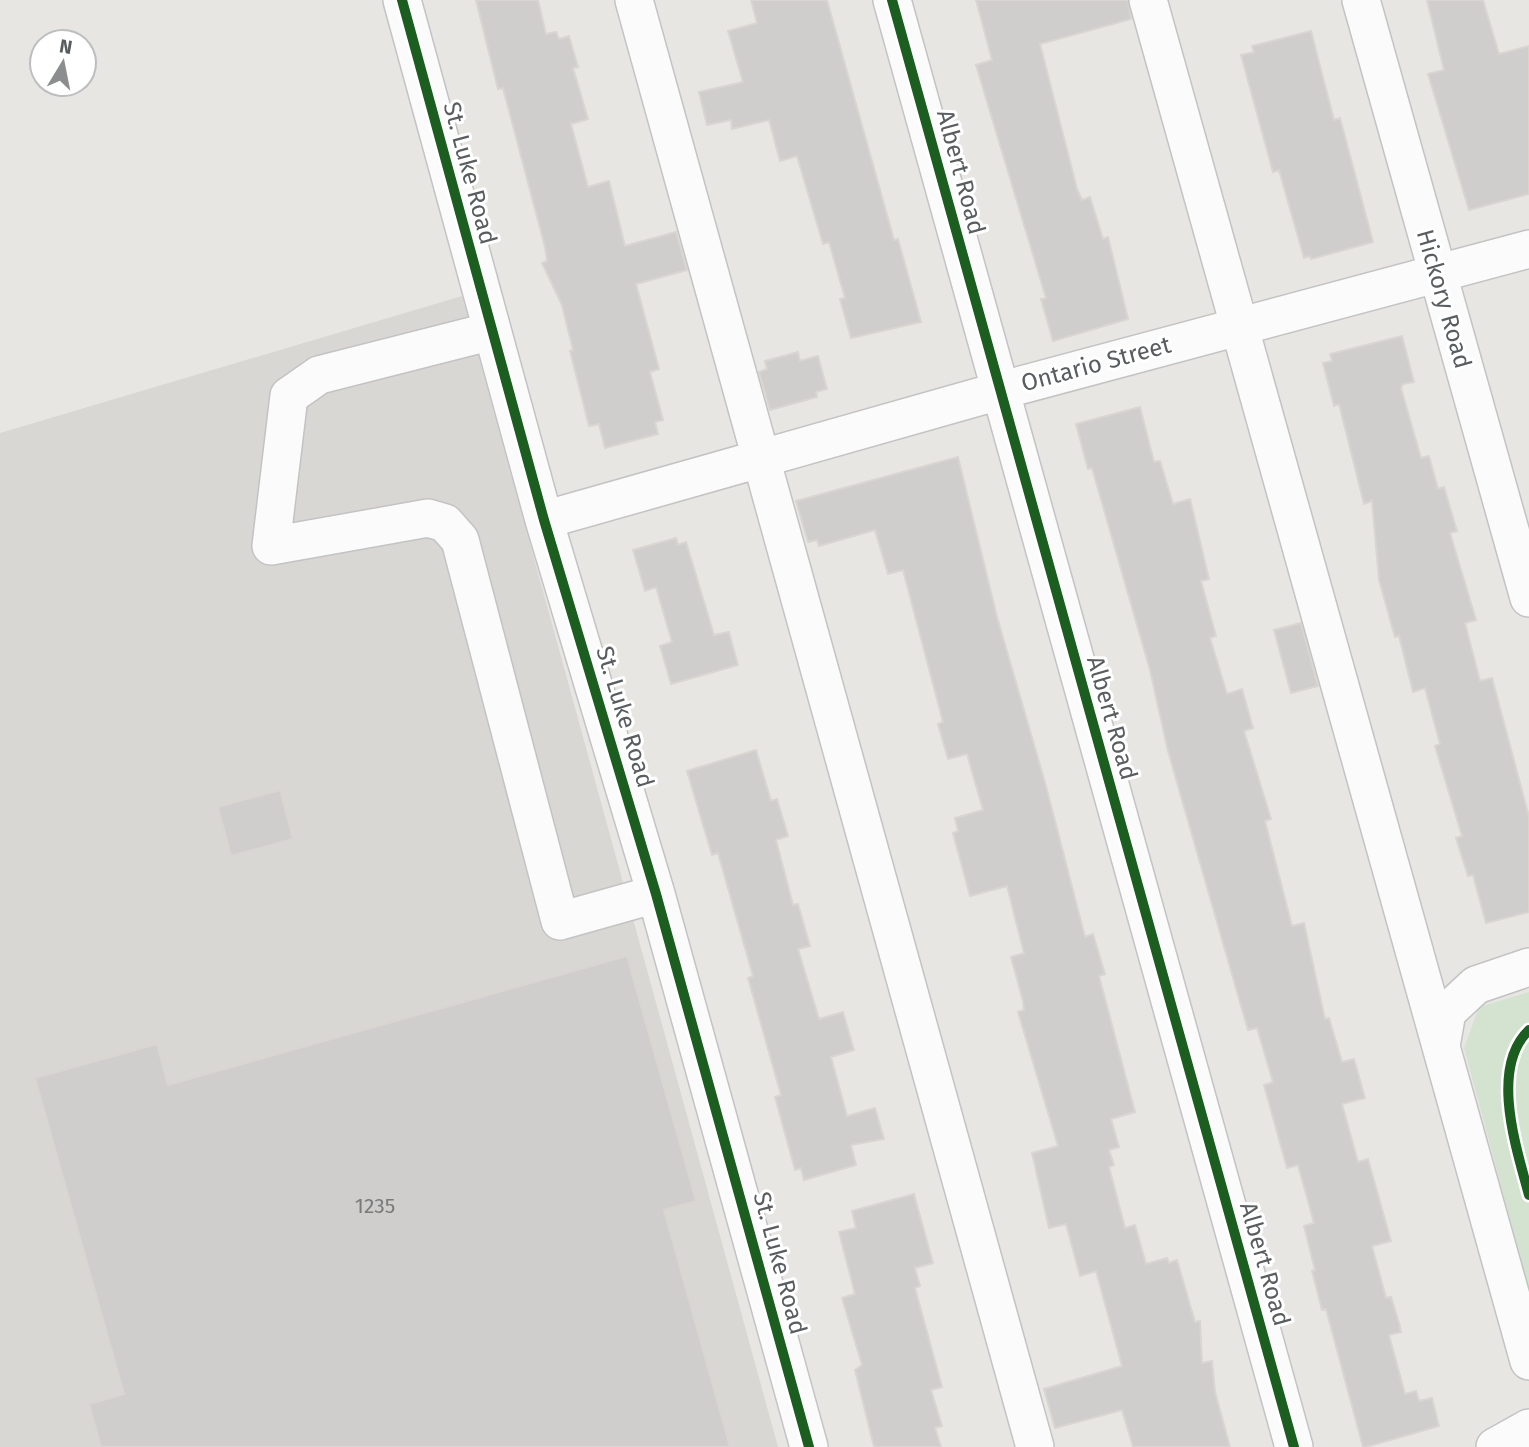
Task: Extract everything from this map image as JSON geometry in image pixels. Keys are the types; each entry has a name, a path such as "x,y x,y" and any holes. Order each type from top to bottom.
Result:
{"street":[{"name":"St. Luke Road","path":"401,0 544,520 656,894 808,1447"},
{"path":"634,0 1035,1447"},
{"name":"Albert Road","path":"891,0 1294,1447"},
{"path":"1148,0 1529,1361"},
{"name":"Hickory Road","path":"1361,0 1529,598"},
{"name":"Ontario Street","path":"544,520 999,391 1529,250"},
{"path":"492,331 319,375 289,396 271,546 428,518 444,523 460,540 560,921 656,894"},
{"path":"1441,1046 1447,1012 1476,985 1529,967"},
{"path":"1495,1447 1529,1428"}],"shaded area":[{"path":"462,296 778,1447 0,1447 0,433"}],"green space":[{"path":"1529,992 1529,1290 1464,1048 1479,1007"}],"building":[{"path":"476,0 538,0 546,34 556,32 559,39 569,36 578,67 573,68 588,119 571,124 588,187 609,181 625,246 676,232 687,270 636,284 659,369 650,372 663,420 655,422 658,434 605,448 599,424 589,426 570,351 573,350 562,305 542,263 547,261 545,247 503,88 498,89"},
{"path":"751,0 827,0 894,240 898,239 921,322 851,338 840,299 845,298 829,242 823,244 797,156 780,161 769,120 732,129 731,120 707,125 699,92 743,82 728,31 757,23"},
{"path":"976,0 1128,0 1131,19 1040,44 1077,189 1082,200 1090,197 1103,239 1108,237 1128,319 1053,341 1041,299 1046,298 976,65 992,60"},
{"path":"1427,0 1483,0 1499,54 1529,46 1529,194 1469,210 1428,74 1444,70"},
{"path":"1311,31 1334,120 1340,118 1373,242 1311,259 1310,256 1304,258 1279,170 1273,172 1241,55 1254,52 1252,46"},
{"path":"1402,336 1414,382 1403,384 1401,388 1421,458 1429,456 1438,489 1444,487 1457,531 1450,533 1476,620 1465,623 1480,681 1492,678 1529,817 1529,912 1486,923 1473,875 1468,876 1456,838 1462,836 1435,746 1440,744 1425,688 1413,692 1399,636 1395,637 1379,580 1372,501 1364,504 1339,404 1334,406 1323,363 1332,361 1330,354"},
{"path":"798,352 800,361 818,356 827,389 816,392 817,397 770,410 759,372 767,369 765,361"},
{"path":"1140,407 1154,462 1160,461 1173,504 1190,499 1209,579 1201,581 1216,636 1210,638 1227,694 1242,689 1253,728 1244,731 1271,819 1265,821 1292,926 1304,923 1325,1019 1329,1018 1342,1062 1354,1059 1365,1098 1342,1104 1358,1162 1368,1159 1391,1241 1372,1246 1386,1298 1391,1297 1399,1323 1401,1332 1389,1335 1405,1394 1416,1391 1419,1401 1432,1398 1439,1426 1366,1447 1363,1447 1326,1309 1322,1310 1312,1271 1315,1270 1304,1226 1314,1223 1298,1165 1287,1168 1264,1085 1273,1082 1257,1028 1248,1030 1168,751 1150,670 1092,468 1088,469 1076,424"},
{"path":"958,457 997,617 1046,786 1085,937 1093,934 1105,974 1099,976 1135,1112 1111,1119 1119,1147 1109,1150 1114,1165 1109,1167 1125,1228 1135,1225 1146,1264 1167,1258 1169,1263 1177,1260 1195,1322 1200,1321 1202,1363 1212,1361 1215,1392 1230,1447 1133,1447 1122,1410 1055,1428 1044,1389 1122,1366 1096,1271 1080,1276 1066,1224 1049,1228 1032,1153 1058,1146 1018,1012 1024,1010 1023,1001 1011,957 1024,953 1007,886 970,896 953,833 958,831 955,818 983,810 967,754 948,759 938,724 943,722 903,570 888,574 875,530 819,546 817,540 808,542 796,501"},
{"path":"676,538 678,545 686,542 714,635 729,632 738,665 671,684 660,646 672,642 656,587 645,591 633,550"},
{"path":"1301,623 1318,686 1291,693 1274,630"},
{"path":"756,750 771,801 777,799 788,836 776,840 793,905 798,904 810,946 798,949 819,1019 843,1012 854,1050 831,1057 847,1116 875,1108 884,1139 851,1145 856,1165 804,1180 801,1168 795,1170 775,1097 781,1095 748,978 753,976 718,853 712,855 687,771"},
{"path":"280,790 293,839 231,856 218,807"},
{"path":"627,956 696,1201 664,1210 730,1447 101,1447 89,1404 124,1394 35,1078 157,1044 168,1085"},
{"path":"914,1194 933,1263 915,1268 920,1286 915,1288 942,1387 931,1390 942,1426 935,1428 941,1447 874,1447 855,1370 862,1365 842,1298 855,1294 839,1232 856,1228 852,1211"}],"cycle path":[{"path":"402,0 544,520 656,894 809,1447"},
{"path":"892,0 1294,1447"},
{"path":"1529,1030 1517,1046 1510,1065 1508,1087 1513,1133 1529,1195"}]}
